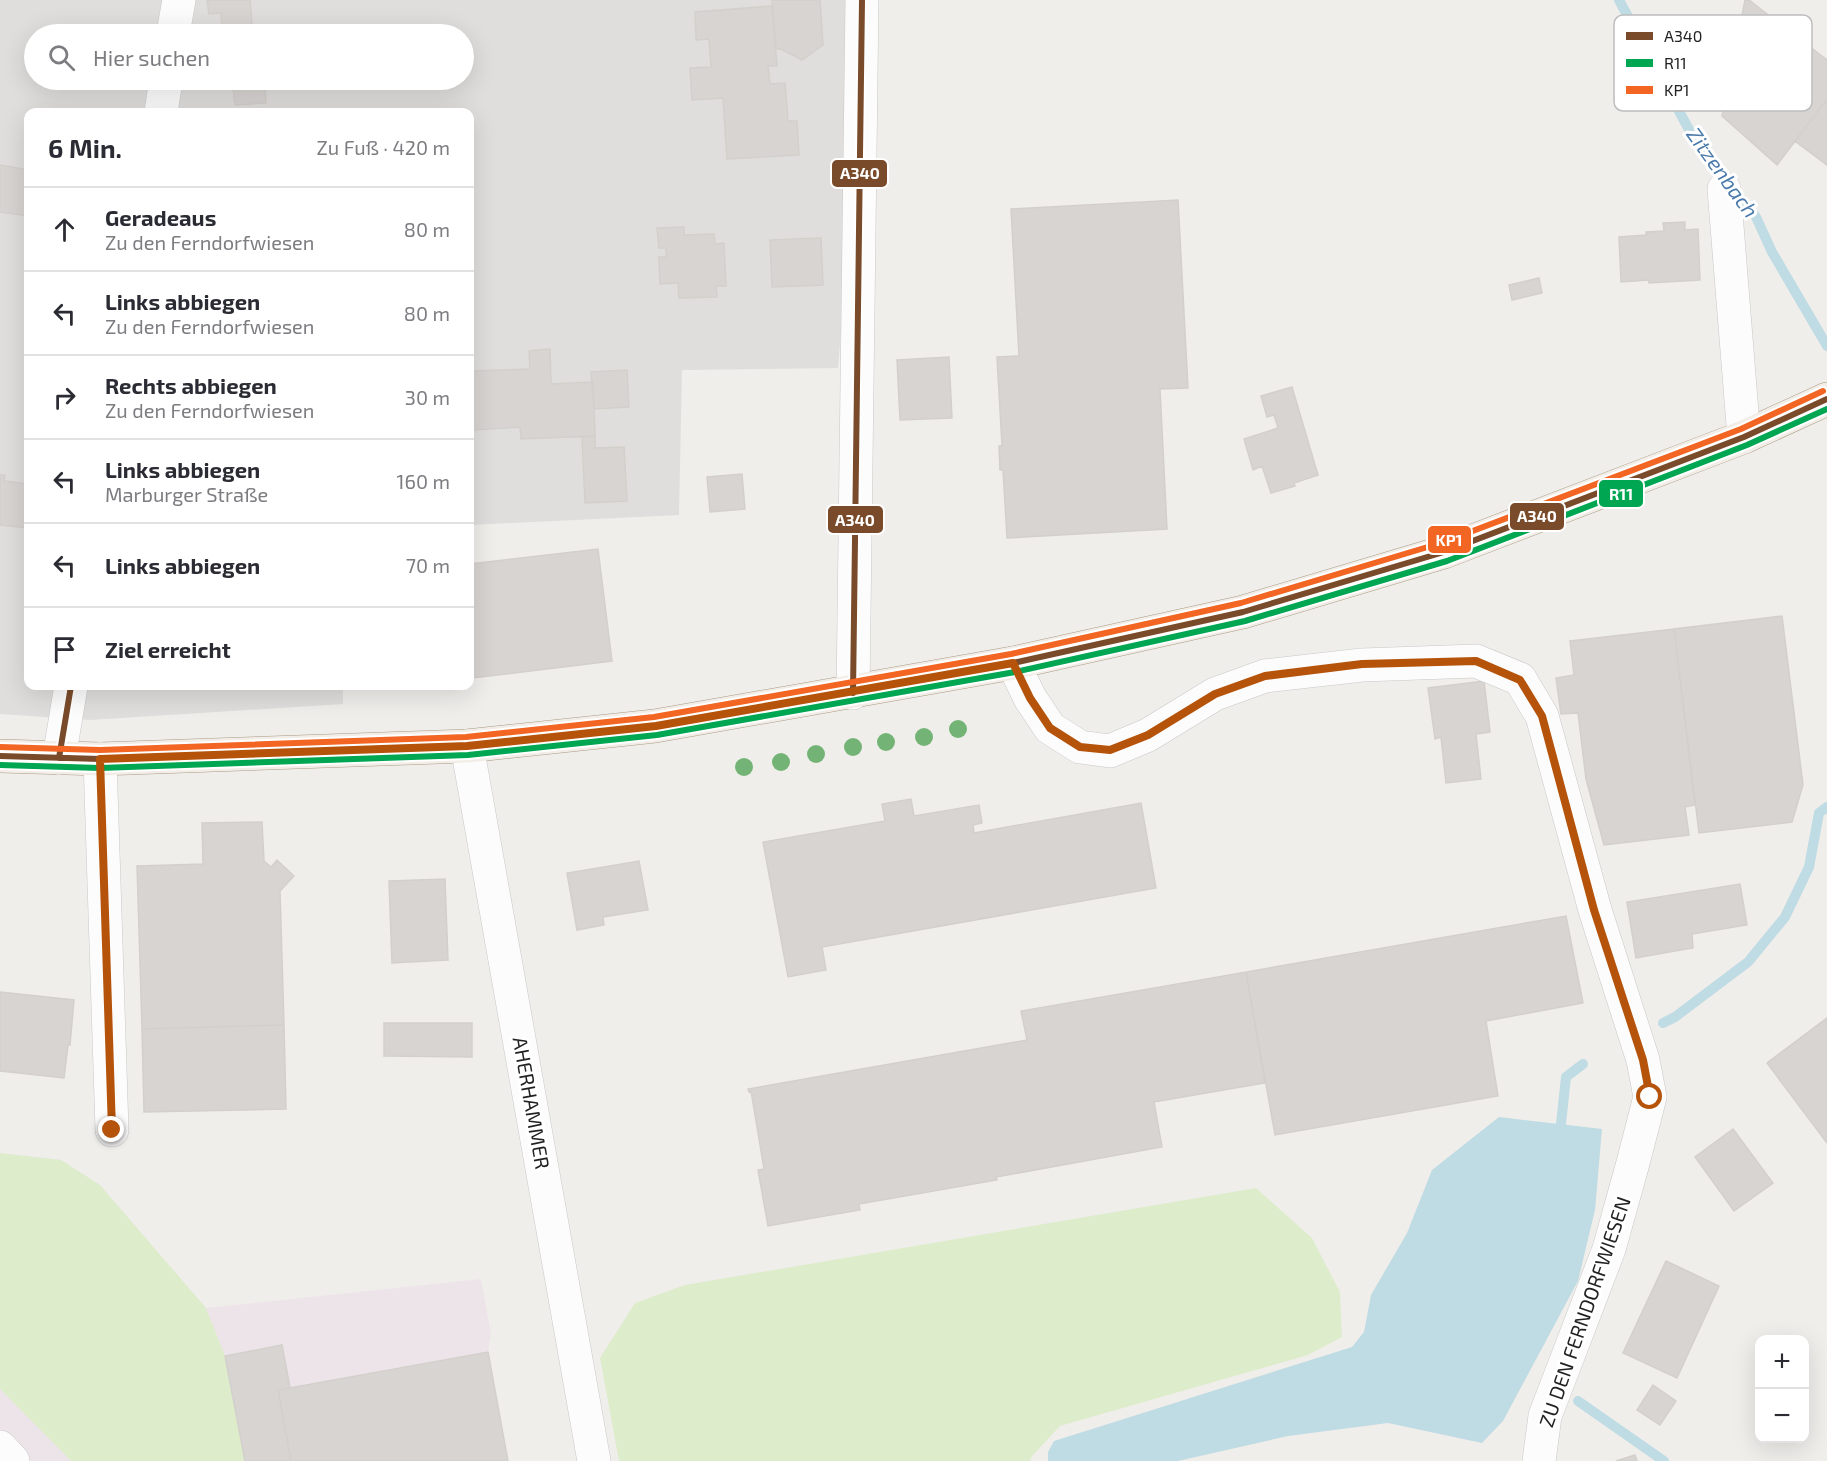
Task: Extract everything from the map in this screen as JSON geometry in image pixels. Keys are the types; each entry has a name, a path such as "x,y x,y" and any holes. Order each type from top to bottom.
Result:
{"main road":[{"path":"0,756 100,759 467,746 656,726 1013,663 1243,612 1444,552 1744,436 1827,399"}],"street":[{"path":"175,24 179,0"},
{"path":"853,693 862,0"},
{"path":"162,108 164,90"},
{"path":"1724,189 1744,436"},
{"name":"ZU DEN FERNDORFWIESEN","path":"1013,663 1030,698 1050,728 1080,747 1110,750 1148,735 1215,694 1265,676 1362,664 1476,661 1520,680 1542,716 1594,910 1643,1060 1650,1097 1610,1250 1545,1416 1539,1461"},
{"path":"60,758 70,690"},
{"name":"AHERHAMMER","path":"467,746 594,1461"},
{"path":"100,759 112,1130"},
{"path":"0,1447 13,1461"}],"shaded area":[{"path":"0,0 867,0 838,368 682,370 679,515 474,525 474,108 24,108 24,690 343,690 343,704 90,720 0,714"},
{"path":"0,1153 61,1160 100,1185 206,1308 481,1279 491,1334 488,1352 506,1461 0,1461"}],"green space":[{"path":"0,1153 61,1160 100,1185 206,1308 225,1356 245,1461 71,1461 0,1389"},
{"path":"1256,1188 1312,1238 1340,1292 1342,1337 1308,1355 1060,1426 1030,1461 619,1461 600,1358 635,1303 685,1285"}],"water":[{"path":"1499,1117 1602,1129 1595,1210 1578,1281 1503,1421 1482,1443 1388,1423 1288,1436 1178,1461 1048,1461 1048,1452 1054,1441 1352,1347 1364,1332 1371,1295 1407,1233 1432,1170"}],"building":[{"path":"207,0 250,0 252,24 222,24 221,13 209,14"},
{"path":"772,0 820,0 823,45 802,60 781,49 776,49"},
{"path":"1745,0 1749,0 1768,15 1742,15"},
{"path":"772,6 777,66 768,66 770,84 785,83 788,121 797,121 799,155 727,159 723,98 692,100 690,68 711,67 709,39 696,40 695,12"},
{"path":"1812,48 1827,60 1827,99 1777,165 1722,116 1723,111 1812,111"},
{"path":"233,90 265,90 266,103 235,105"},
{"path":"1827,99 1827,165 1795,141"},
{"path":"0,165 24,169 24,215 0,212"},
{"path":"1178,200 1188,388 1160,389 1167,529 1007,538 1003,470 1000,470 999,446 1002,446 997,357 1019,356 1011,209"},
{"path":"1685,222 1685,230 1698,229 1700,280 1621,282 1619,237 1664,231 1663,223"},
{"path":"684,227 684,235 714,234 715,244 724,243 726,286 716,286 717,297 679,298 678,283 660,284 659,257 666,257 666,248 659,248 657,228"},
{"path":"821,238 823,285 772,287 770,240"},
{"path":"1539,278 1542,293 1512,300 1509,285"},
{"path":"550,349 551,384 593,382 595,436 521,439 520,427 474,430 474,371 530,369 529,351"},
{"path":"949,357 952,418 900,420 897,360"},
{"path":"627,370 629,407 594,409 591,372"},
{"path":"1292,387 1318,475 1294,483 1295,486 1271,493 1262,466 1253,470 1244,439 1278,428 1274,415 1267,417 1261,396"},
{"path":"595,436 595,448 624,447 627,501 585,503 582,437"},
{"path":"742,474 745,509 710,512 707,477"},
{"path":"0,475 5,475 4,481 24,484 24,528 0,525"},
{"path":"598,549 612,661 474,678 474,564"},
{"path":"1782,616 1803,785 1792,822 1699,833 1674,629"},
{"path":"1674,629 1695,805 1685,807 1689,835 1604,845 1586,779 1578,713 1561,714 1556,678 1574,675 1570,641"},
{"path":"1484,681 1490,732 1476,734 1481,779 1446,783 1441,737 1435,739 1428,688"},
{"path":"911,799 914,816 979,805 982,823 973,825 974,833 1141,803 1156,888 822,947 826,970 788,977 763,842 885,821 882,804"},
{"path":"262,822 264,861 271,867 277,860 294,876 280,891 284,1025 142,1029 137,866 203,864 202,823"},
{"path":"639,861 648,910 603,917 604,925 577,930 567,873"},
{"path":"445,879 448,960 392,963 389,881"},
{"path":"1740,884 1747,925 1692,934 1693,948 1636,958 1627,902"},
{"path":"1566,916 1583,1003 1486,1021 1498,1096 1275,1135 1246,972"},
{"path":"1246,972 1265,1083 1154,1102 1162,1147 996,1177 997,1180 859,1204 860,1210 768,1226 758,1170 764,1169 751,1091 749,1092 748,1089 1027,1040 1021,1011"},
{"path":"0,992 74,1000 64,1078 0,1071"},
{"path":"1827,1018 1827,1143 1767,1063"},
{"path":"384,1023 472,1023 472,1057 384,1056"},
{"path":"284,1025 286,1109 144,1112 142,1029"},
{"path":"1733,1129 1773,1183 1734,1211 1695,1157"},
{"path":"1666,1261 1719,1286 1677,1378 1623,1353"},
{"path":"282,1345 290,1388 278,1390 291,1461 245,1461 225,1356"},
{"path":"488,1352 508,1461 291,1461 278,1390"},
{"path":"1653,1385 1676,1401 1660,1425 1637,1410"},
{"path":"1635,1455 1637,1461 1616,1461"}],"waterway":[{"name":"Zitzenbach","path":"1619,0 1627,15"},
{"name":"Zitzenbach","path":"1679,111 1693,137 1756,217 1772,252 1827,346"},
{"path":"1663,1023 1675,1017 1748,962 1785,917 1809,867 1819,813 1827,807"},
{"path":"1561,1124 1566,1077 1583,1064"},
{"path":"1578,1401 1664,1461"}],"transit line":[{"name":"A340","path":"853,693 862,0"},
{"name":"KP1","path":"0,747 100,750 466,737 654,717 1011,654 1241,603 1441,543 1741,429 1823,391"},
{"name":"A340","path":"0,756 100,759 467,746 655,726 1013,663 1243,612 1444,552 1744,437 1827,399"},
{"name":"R11","path":"0,765 100,768 468,755 657,735 1015,672 1245,621 1447,561 1747,445 1827,409"},
{"name":"A340","path":"59,758 70,690"}],"route":[{"path":"112,1130 100,759 467,746 656,726 1013,663 1030,698 1050,728 1080,747 1110,750 1148,735 1215,694 1265,676 1362,664 1476,661 1520,680 1542,716 1594,910 1643,1060 1650,1097"}]}
